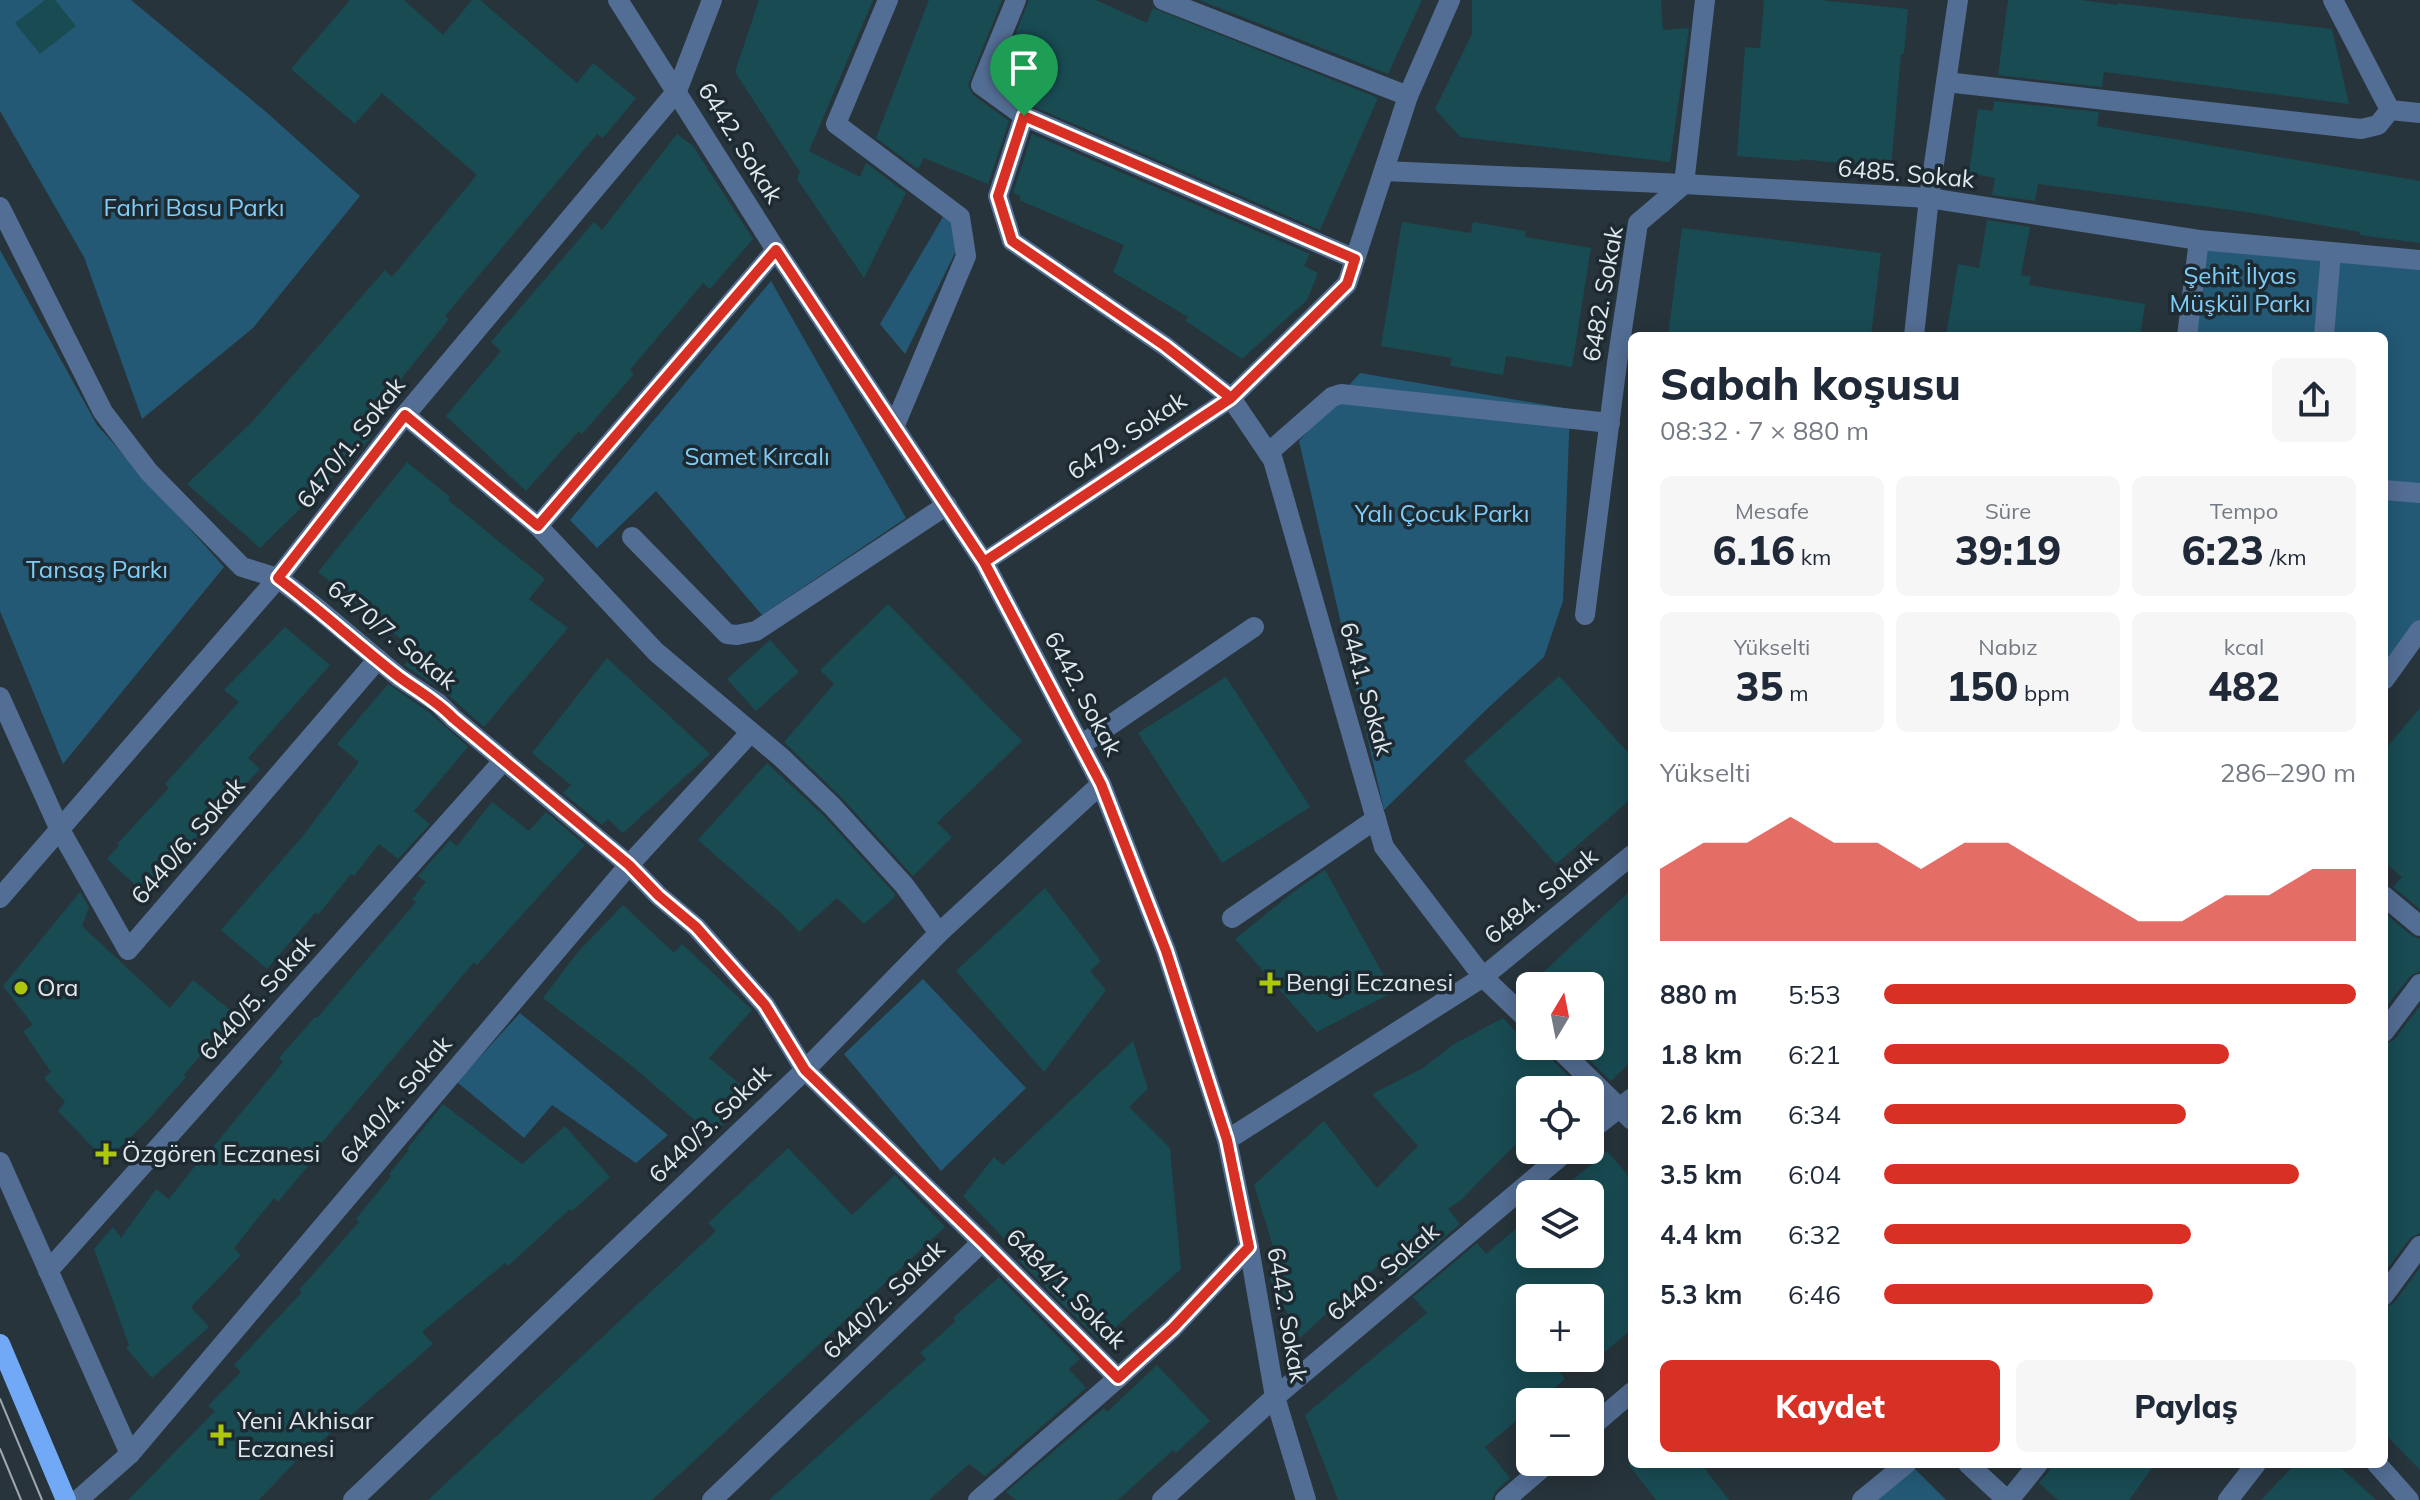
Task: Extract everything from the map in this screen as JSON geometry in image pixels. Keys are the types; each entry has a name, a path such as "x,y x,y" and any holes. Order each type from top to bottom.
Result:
{"main road":[{"path":"0,1344 66,1500"}],"street":[{"name":"6442. Sokak","path":"618,0 776,250 984,562 1101,784 1166,951 1227,1140 1275,1397 1306,1500"},
{"name":"6470/1. Sokak","path":"0,898 278,578 405,415 677,91 712,0"},
{"path":"888,0 836,124 960,217 966,256 894,427"},
{"path":"1016,0 981,85 1024,116 1355,259"},
{"path":"1163,0 1408,96"},
{"name":"6479. Sokak","path":"984,562 1231,398 1347,284 1408,96 1450,0"},
{"path":"1684,184 1705,0"},
{"path":"1914,332 1929,198 1958,0"},
{"path":"2333,0 2390,110"},
{"path":"1946,82 2361,129 2378,125 2390,110"},
{"path":"2390,110 2420,113"},
{"name":"6441. Sokak","path":"1024,116 998,196 1012,241 1165,346 1231,398 1273,460 1384,847 1483,977 1516,1009"},
{"name":"6485. Sokak","path":"1384,171 1929,198 2199,240 2420,260"},
{"name":"6482. Sokak","path":"1585,615 1638,223 1684,184"},
{"name":"6470/7. Sokak","path":"0,207 103,412 149,472 242,567 278,578 400,678 438,703 629,865 696,927 765,1005 805,1070"},
{"path":"2188,332 2199,240"},
{"path":"538,526 776,250"},
{"path":"2324,332 2331,252"},
{"path":"1268,453 1332,397 1341,394 1610,423"},
{"path":"405,415 538,526 656,652 832,806 904,885 939,933"},
{"path":"2388,490 2420,493"},
{"path":"632,537 727,634 737,635 756,631 947,505"},
{"path":"1081,745 1254,627"},
{"path":"2388,674 2420,630"},
{"name":"6440/6. Sokak","path":"59,828 128,950 378,659"},
{"path":"0,697 59,828"},
{"name":"6440/4. Sokak","path":"78,1500 130,1454 629,865 751,732"},
{"name":"6440/5. Sokak","path":"48,1271 504,760"},
{"name":"6440/3. Sokak","path":"353,1500 805,1070 939,933 1101,784"},
{"path":"1232,918 1376,819"},
{"name":"6484. Sokak","path":"1227,1140 1483,977 1628,858"},
{"path":"2388,899 2420,926"},
{"path":"2388,1027 2420,984"},
{"path":"1572,1060 1628,1108 1604,1123"},
{"name":"6440/2. Sokak","path":"712,1500 982,1242 805,1070"},
{"path":"0,1162 130,1454"},
{"name":"6440. Sokak","path":"1162,1500 1275,1397 1551,1164"},
{"name":"6484/1. Sokak","path":"982,1242 1118,1378 1173,1328 1249,1247"},
{"path":"2388,1290 2420,1246"},
{"path":"978,1500 1118,1378"},
{"path":"1604,1416 1628,1395"},
{"path":"1862,1500 1901,1468"},
{"path":"1972,1468 2008,1500 2035,1468"},
{"path":"2228,1500 2253,1468"},
{"path":"2381,1468 2411,1496"},
{"path":"1505,1500 1533,1476"}],"green space":[{"name":"Fahri Basu Parkı","path":"0,0 131,0 265,111 360,196 253,328 142,419 84,257 0,111"},
{"path":"943,217 953,223 956,251 905,354 880,324"},
{"name":"Şehit İlyas Müşkül Parkı","path":"2199,240 2420,260 2420,630 2388,674 2388,332 2188,332"},
{"name":"Tansaş Parkı","path":"0,250 97,425 224,567 63,764 0,611"},
{"name":"Samet Kırcalı","path":"771,281 906,518 762,615 656,491 597,548 570,520"},
{"name":"Yalı Çocuk Parkı","path":"1360,373 1570,409 1563,601 1544,657 1384,810 1299,441"},
{"path":"923,979 1026,1088 941,1171 844,1054"},
{"path":"520,1013 668,1135 636,1163 552,1105 524,1138 457,1082"},
{"path":"1910,1468 1914,1468 1946,1500 1874,1500"}],"building":[{"path":"45,0 55,0 76,26 40,54 15,23"},
{"path":"350,0 404,0 443,35 472,0 480,0 577,83 593,63 636,98 603,138 597,134 445,316 449,319 382,403 390,411 371,432 373,435 365,445 260,548 187,484 252,422 385,270 392,277 477,175 382,93 355,124 291,69"},
{"path":"759,0 873,0 809,151 860,177 866,163 906,193 864,278 797,179 800,172 735,72"},
{"path":"929,0 1002,0 968,85 973,95 1009,121 988,184 924,158 918,169 876,138"},
{"path":"1029,0 1096,0 1147,23 1153,8 1378,98 1320,230 1030,105 997,80"},
{"path":"1199,0 1422,0 1388,74"},
{"path":"1472,0 1661,0 1663,30 1689,28 1670,162 1460,137 1435,109 1472,34"},
{"path":"1764,0 1821,0 1908,9 1891,168 1737,156 1745,47 1760,48"},
{"path":"2008,0 2118,3 2332,29 2349,104 2104,72 2102,87 1998,75"},
{"path":"1994,101 2099,112 2097,126 2420,181 2420,243 2360,235 2360,232 2246,212 2038,184 2035,201 1992,195 1995,178 1969,173 1978,109 1993,111"},
{"path":"677,134 693,146 753,239 710,289 703,283 630,370 634,374 582,434 579,431 526,491 446,416 501,351 491,342 594,222 602,230"},
{"path":"1032,134 1310,254 1304,266 1318,273 1307,300 1242,359 1186,321 1188,317 1113,272 1124,245 1019,200 1021,196 1013,193"},
{"path":"1987,220 2030,227 2021,275 2031,277 2029,285 2145,304 2141,332 1947,332 1958,264 1979,268"},
{"path":"1402,222 1471,233 1473,222 1526,231 1525,237 1591,248 1572,367 1506,356 1503,375 1450,366 1452,358 1381,346"},
{"path":"1682,228 1881,253 1871,332 1669,332"},
{"path":"407,462 450,497 448,500 545,579 529,599 568,628 484,727 445,692 404,665 416,651 318,572"},
{"path":"888,604 1022,741 937,823 952,837 913,876 841,797 784,742 834,684 820,670"},
{"path":"285,627 330,665 248,758 260,769 144,893 107,859 169,788 165,784 239,702 224,690"},
{"path":"770,640 799,672 756,711 727,679"},
{"path":"607,658 710,754 623,833 608,819 602,825 563,793 571,785 532,753"},
{"path":"1559,676 1628,753 1628,801 1556,864 1464,761"},
{"path":"1226,677 1310,807 1222,863 1138,733"},
{"path":"388,684 430,713 468,747 414,811 430,824 398,859 379,844 354,876 351,874 318,915 316,912 267,969 221,930 302,837 359,762 337,744"},
{"path":"2420,708 2420,909 2393,887 2402,877 2388,865 2388,746"},
{"path":"767,763 823,815 895,894 864,924 837,898 799,932 698,840"},
{"path":"492,802 529,831 546,812 585,845 477,965 474,962 305,1163 308,1166 278,1202 274,1198 234,1248 241,1255 191,1307 209,1327 152,1378 126,1348 129,1345 94,1249 113,1227 121,1238 156,1189 169,1199 283,1062 279,1058 416,902 412,899 426,882 418,876 450,840 457,846"},
{"path":"1325,870 1393,992 1317,1032 1235,939"},
{"path":"1045,888 1101,961 1090,971 1106,990 1044,1072 956,971"},
{"path":"80,892 89,907 82,926 170,1008 193,980 235,1014 184,1075 186,1077 106,1161 58,1111 65,1102 44,1078 51,1072 23,1031 33,1025 3,986"},
{"path":"1628,893 1628,1065 1611,1081 1589,1060 1604,1060 1604,972 1544,972"},
{"path":"623,905 674,953 682,944 752,1010 709,1058 750,1093 713,1136 632,1066 543,998 578,952"},
{"path":"2388,916 2420,939 2420,971 2410,976 2388,1005"},
{"path":"2420,1006 2420,1233 2410,1238 2388,1268 2388,1043 2394,1040"},
{"path":"1503,1018 1516,1031 1516,1060 1552,1060 1569,1076 1516,1076 1516,1145 1448,1209 1460,1224 1397,1278 1383,1261 1300,1338 1270,1279 1276,1256 1254,1185 1324,1121 1377,1188 1418,1146 1372,1094 1423,1068 1454,1044"},
{"path":"1133,1041 1148,1089 1129,1107 1170,1148 1181,1269 1100,1341 1018,1260 1022,1257 963,1196 994,1157 1003,1165"},
{"path":"443,1104 522,1164 565,1126 610,1177 508,1266 505,1263 422,1332 433,1344 319,1443 316,1440 259,1500 128,1500 215,1411 208,1406 241,1372 234,1365 302,1292 299,1290 359,1222 356,1219"},
{"path":"788,1148 852,1215 895,1175 945,1227 652,1500 428,1500 716,1231 708,1223"},
{"path":"1607,1151 1628,1175 1628,1332 1604,1351 1604,1284 1516,1284 1516,1372 1559,1372 1565,1379 1554,1388 1516,1388 1516,1421 1485,1447 1510,1478 1496,1491 1492,1500 1338,1500 1305,1415 1427,1313 1413,1297 1477,1243 1486,1254 1516,1229 1516,1268 1604,1268 1604,1180 1573,1180 1592,1164 1604,1164"},
{"path":"2420,1268 2420,1470 2388,1437 2388,1306 2394,1303"},
{"path":"999,1277 1080,1359 1069,1369 1086,1388 985,1476 969,1464 929,1500 769,1500 926,1359 920,1353"},
{"path":"1157,1365 1210,1421 1176,1453 1173,1450 1118,1500 1016,1500 1006,1492 1104,1408 1107,1412"},
{"path":"1631,1468 1704,1468 1729,1500 1656,1500"},
{"path":"2050,1468 2152,1468 2129,1500 2058,1500 2039,1483"},
{"path":"2291,1468 2341,1468 2376,1500 2261,1500"}],"tram line":[{"path":"0,1399 42,1500"},
{"path":"0,1449 21,1500"}],"place":[{"name":"Bengi Eczanesi","path":"1270,983"},
{"name":"Ora","path":"21,988"},
{"name":"Özgören Eczanesi","path":"106,1154"},
{"name":"Yeni Akhisar Eczanesi","path":"221,1435"}],"route":[{"path":"1024,116 998,196 1012,241 1165,346 1231,398 984,562 776,250 538,526 405,415 278,578 400,678 438,703 629,865 696,927 765,1005 805,1070 1118,1378 1173,1328 1249,1247 1227,1140 1166,951 1101,784 984,562 1149,453 1231,398 1347,284 1355,259 1024,116"}]}
